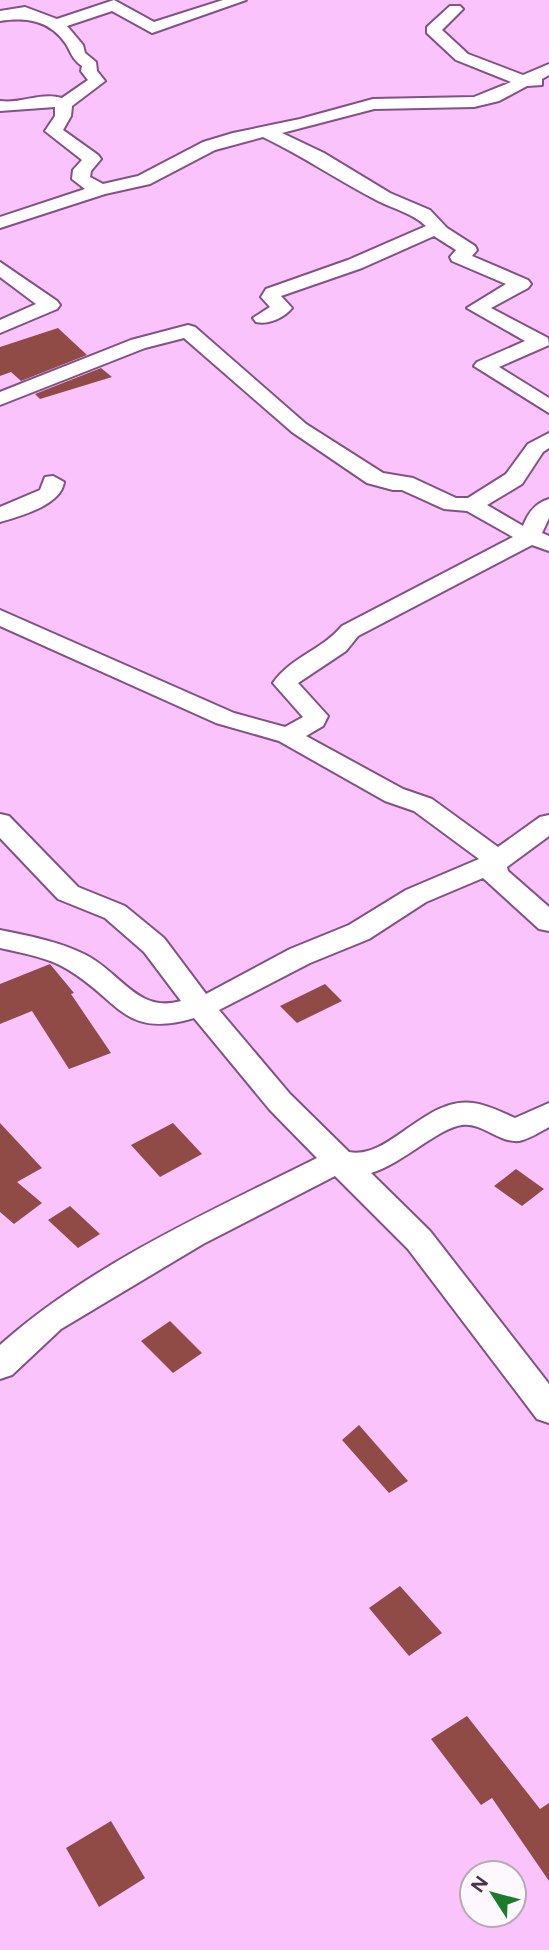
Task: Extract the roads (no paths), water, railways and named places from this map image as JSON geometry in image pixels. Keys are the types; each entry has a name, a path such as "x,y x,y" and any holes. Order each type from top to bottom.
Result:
{"street":[{"path":"3,0 57,24 75,45 78,56 90,65 89,71 97,81 64,104"},
{"path":"57,24 111,3 152,28 238,0"},
{"path":"456,9 434,31 462,57 523,81 549,85"},
{"path":"0,16 25,12"},
{"path":"0,223 100,190 144,180 209,146 373,104 474,102 493,97 549,69"},
{"path":"0,106 13,107 47,98 64,104"},
{"path":"64,104 63,116 54,131 92,159 82,170 80,179 100,190"},
{"path":"266,132 318,157 384,197 424,214 438,230 468,250 459,257 521,284 477,307 541,342 484,366 549,407"},
{"path":"263,318 282,308 271,297 273,293 355,264 438,230"},
{"path":"0,268 50,305 0,327"},
{"path":"0,399 111,352 188,331 299,428 375,478 393,484 405,483 452,504 472,505 540,540"},
{"path":"472,505 514,478 535,448 549,439"},
{"path":"0,515 48,495 52,491 53,482"},
{"path":"540,540 538,516 549,506"},
{"path":"288,736 314,722 316,716 288,689 285,683 288,677 321,658 338,646 350,631 379,614 540,540"},
{"path":"0,617 225,718 288,736 394,795 423,805 491,855 495,875 549,922"},
{"path":"0,822 68,893 116,912 138,929 164,958 197,1005 272,1093 419,1240 549,1409"},
{"path":"0,939 49,950 77,962 150,1016 166,1016 217,1001 300,956 331,946 359,932 416,896 494,863 549,823"},
{"path":"0,1364 50,1320 192,1235 338,1161 347,1164 373,1162 456,1115 482,1115 517,1130 549,1114"}]}
